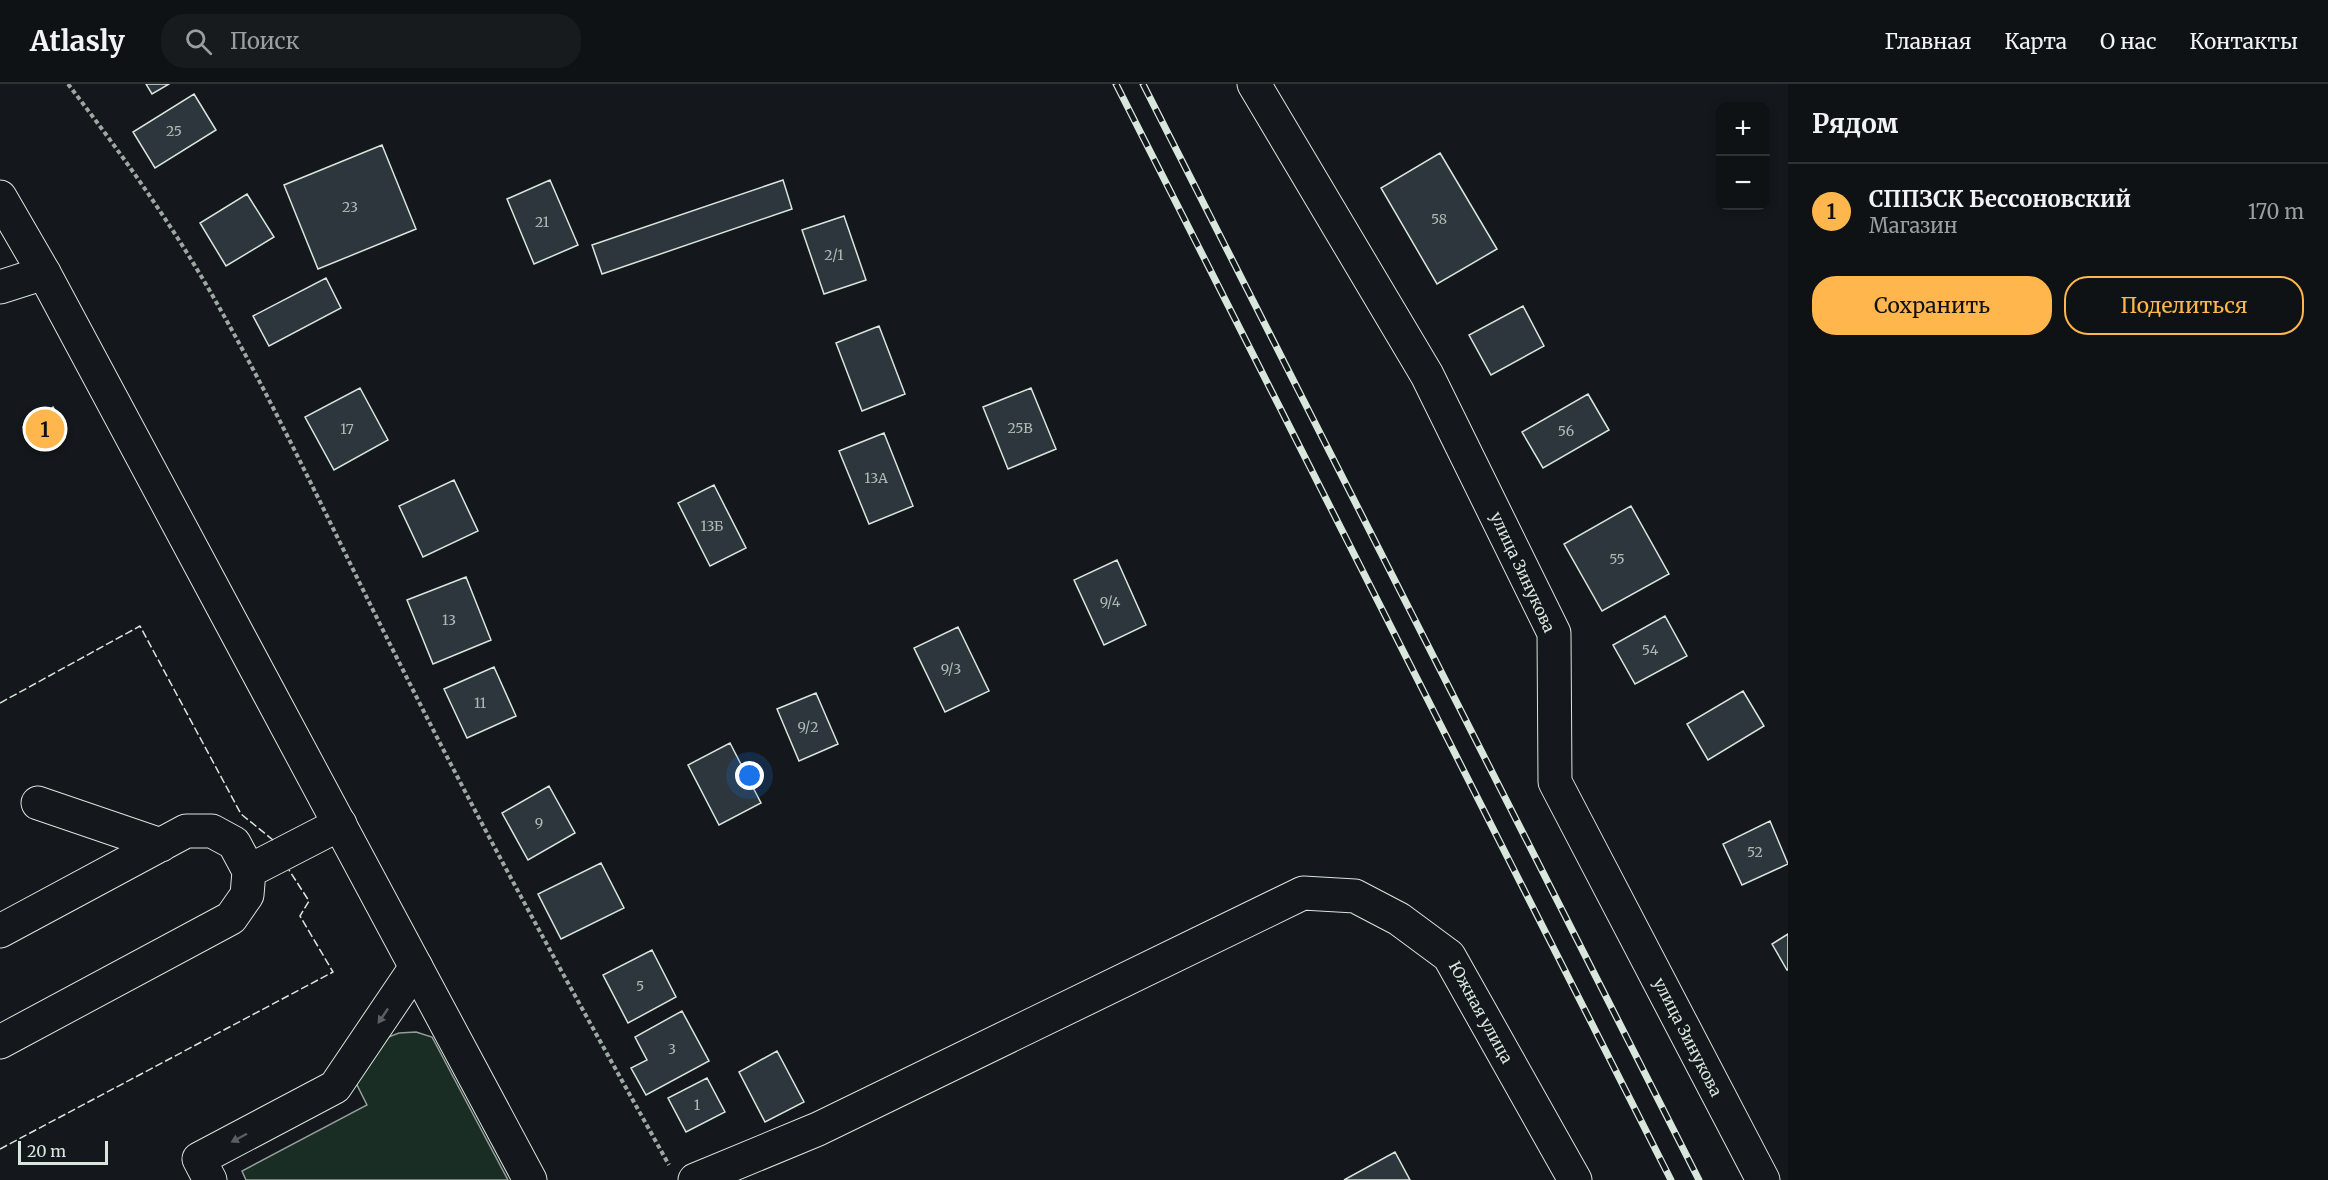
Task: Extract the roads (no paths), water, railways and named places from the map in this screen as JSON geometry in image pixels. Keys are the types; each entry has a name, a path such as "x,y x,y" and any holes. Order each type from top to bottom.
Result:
{"street":[{"name":"улица Зинукова","path":"1254,84 1427,375 1554,633 1555,782 1763,1180"},
{"path":"0,197 44,273 530,1180"},
{"path":"0,287 44,273"},
{"path":"38,803 160,845"},
{"path":"249,871 340,824"},
{"path":"0,931 186,831 212,831 234,843 249,871 247,895 231,918 0,1042"},
{"name":"Южная улица","path":"683,1175 818,1129 1303,893 1355,896 1399,919 1449,956 1575,1180"},
{"path":"210,1180 199,1159 335,1087 416,968"}],"railway":[{"path":"1116,84 1671,1180"},
{"path":"1143,84 1699,1180"}],"place":[{"name":"СППЗСК Бессоновский","path":"45,429"}]}
